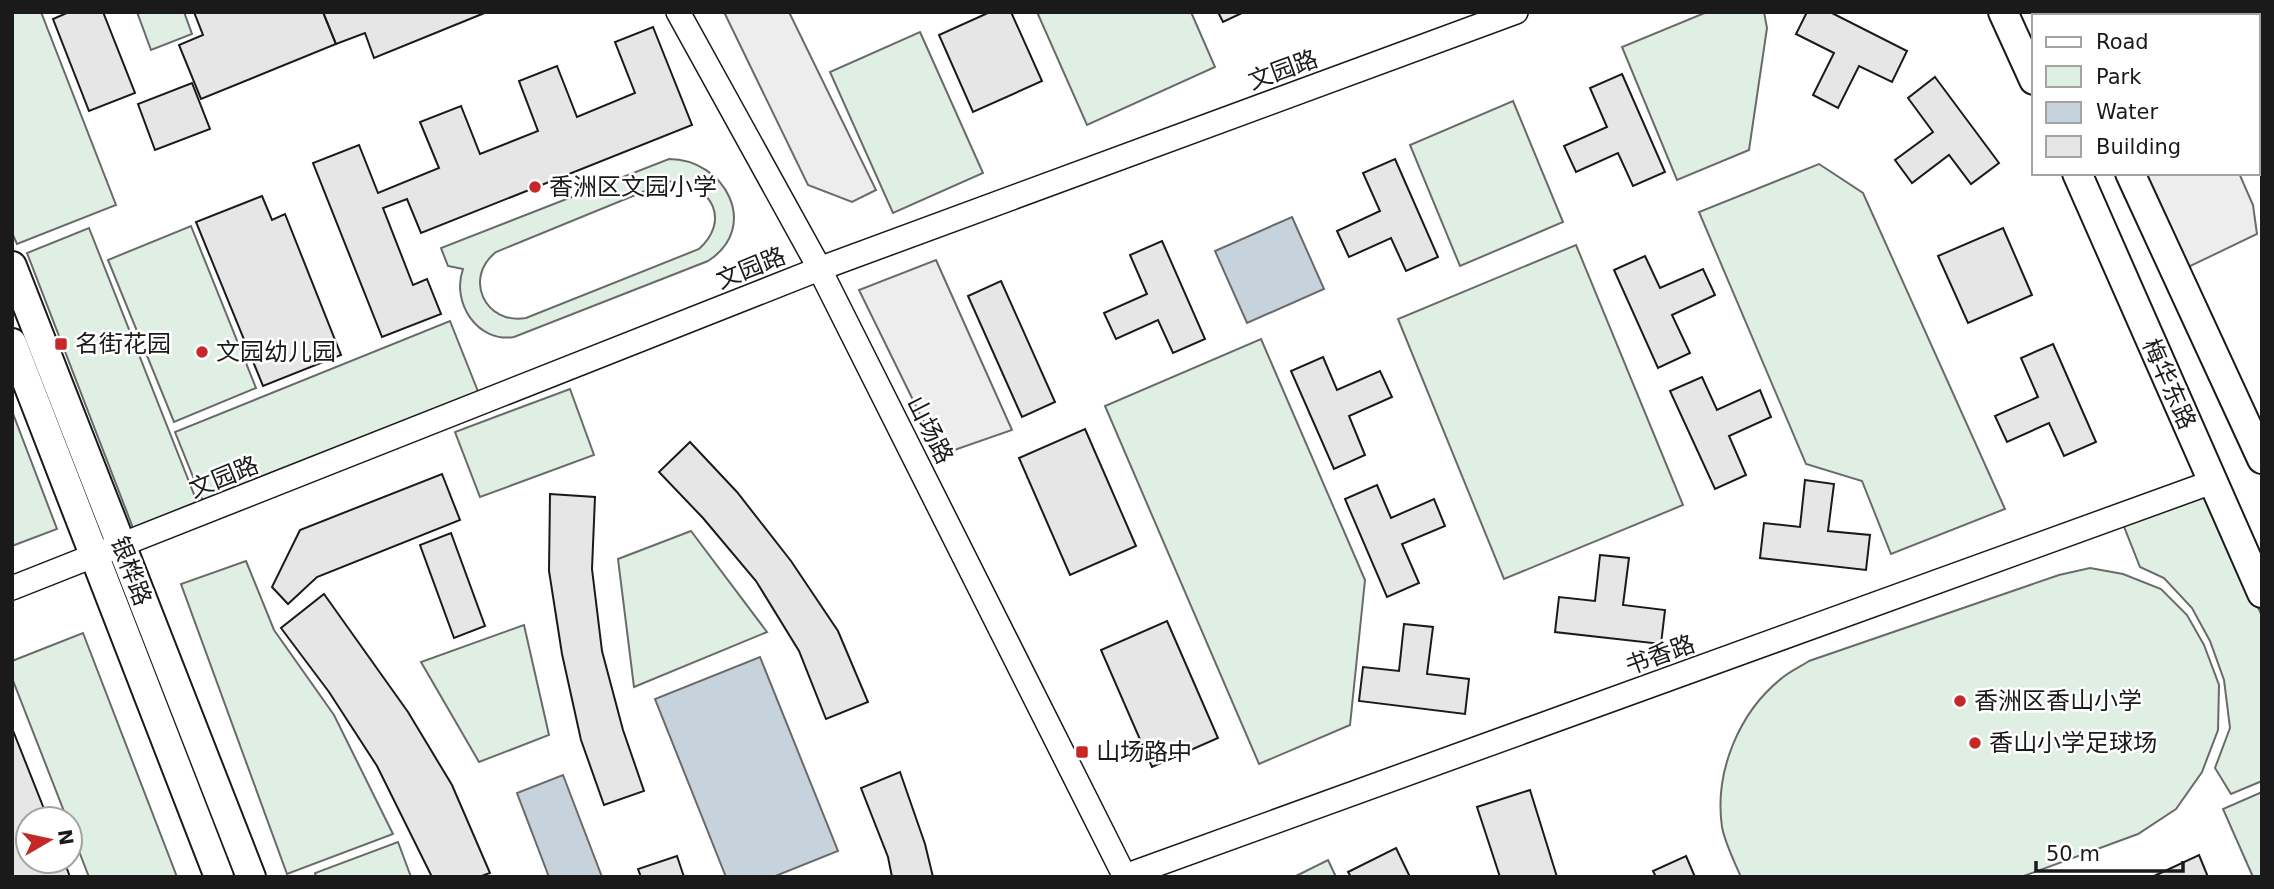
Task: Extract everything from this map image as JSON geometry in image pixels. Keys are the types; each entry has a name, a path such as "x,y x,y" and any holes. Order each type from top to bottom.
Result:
{"main road":[{"path":"2003,12 2032,76"},
{"name":"梅华东路","path":"2078,175 2262,593"},
{"path":"2131,175 2262,458"},
{"name":"银桦路","path":"12,266 251,877"},
{"name":"银桦路","path":"12,343 219,877"}],"street":[{"name":"山场路","path":"678,12 819,269 1125,876"},
{"name":"文园路","path":"12,588 819,269 1516,12"},
{"name":"书香路","path":"1125,876 2212,482"}],"green space":[{"path":"12,12 41,12 116,205 17,244 12,233"},
{"path":"137,12 184,12 192,34 151,50"},
{"path":"1037,12 1191,12 1215,67 1087,125"},
{"path":"1707,12 1764,12 1767,28 1749,150 1677,180 1622,47"},
{"path":"2172,12 2259,14 2172,14"},
{"path":"2260,15 2262,17 2260,52"},
{"path":"920,32 983,173 893,213 830,72"},
{"path":"1513,101 1563,222 1460,266 1410,145"},
{"path":"669,159 689,162 706,170 720,182 729,197 734,214 732,231 724,247 708,261 514,337 489,334 470,318 461,294 463,269 448,266 441,248","holes":["667,182 688,184 707,197 715,216 714,227 699,249 526,318 499,314 483,297 481,274 496,252"]},
{"path":"1819,164 1863,193 2005,509 1891,554 1862,481 1806,464 1699,212"},
{"path":"191,226 256,388 174,422 108,260"},
{"path":"89,228 197,502 133,528 27,253"},
{"path":"1576,245 1683,505 1504,579 1398,319"},
{"path":"450,321 479,394 204,504 175,432"},
{"path":"1261,339 1365,580 1350,725 1259,764 1105,406"},
{"path":"570,389 594,455 480,497 455,432"},
{"path":"12,411 57,529 12,546"},
{"path":"2207,493 2262,616 2262,781 2231,794 2215,768 2230,728 2224,680 2210,641 2192,608 2164,578 2140,567 2123,524"},
{"path":"691,531 767,632 634,687 618,559"},
{"path":"246,561 274,630 334,715 393,834 287,874 181,584"},
{"name":"香洲区香山小学","path":"2090,568 2123,574 2161,589 2187,615 2204,645 2219,685 2218,730 2202,772 2176,809 2138,834 2021,877 1741,877 1722,827 1722,785 1726,765 1742,726 1753,708 1782,678 1809,661 2059,575"},
{"path":"524,625 549,735 479,762 421,662"},
{"path":"83,633 177,877 89,877 84,864 84,805 62,805 12,678 12,661"},
{"path":"2262,792 2262,877 2253,877 2223,809"},
{"path":"398,842 411,877 316,877 315,873"},
{"path":"1328,860 1336,877 1294,877"}],"shaded area":[{"path":"724,12 789,12 876,190 852,202 808,185"},
{"path":"2071,12 2168,14 2072,14"},
{"path":"2139,175 2240,175 2253,205 2257,234 2182,270"},
{"path":"936,260 1012,430 940,455 859,290"}],"water":[{"path":"1292,217 1324,289 1247,323 1215,251"},
{"path":"760,657 838,851 773,877 726,877 655,699"},
{"path":"563,775 602,877 549,877 517,793"}],"building":[{"path":"69,12 103,12 135,93 89,111 53,19"},
{"path":"194,12 323,12 336,44 201,99 179,45 203,35"},
{"path":"323,12 487,12 374,58 365,33 336,44"},
{"path":"990,12 1011,12 1042,81 973,112 939,35"},
{"path":"1218,12 1244,12 1223,22"},
{"path":"1807,12 1830,12 1907,51 1892,82 1859,66 1838,108 1813,95 1834,53 1796,34"},
{"path":"653,27 692,125 421,233 407,199 383,208 413,285 427,279 441,314 382,337 313,163 359,145 378,193 439,168 420,122 461,106 480,154 538,131 519,81 557,66 577,117 635,93 615,42"},
{"path":"1622,74 1665,172 1633,186 1618,153 1576,172 1564,146 1607,127 1590,88"},
{"path":"1935,77 1999,163 1971,184 1949,155 1912,183 1895,160 1933,132 1908,98"},
{"path":"192,83 210,129 155,150 138,104"},
{"path":"1395,159 1438,257 1406,271 1391,238 1349,257 1337,231 1380,211 1363,173"},
{"path":"262,196 272,220 285,214 341,355 263,386 196,222"},
{"path":"2003,228 2032,295 1968,323 1938,256"},
{"path":"1162,241 1205,339 1173,353 1158,320 1116,339 1104,313 1147,294 1130,255"},
{"path":"1645,256 1660,288 1703,269 1715,295 1672,315 1690,353 1658,368 1614,270"},
{"path":"1001,281 1055,402 1022,417 968,296"},
{"path":"2053,344 2096,442 2064,456 2049,423 2007,442 1995,416 2038,397 2021,358"},
{"path":"1323,357 1337,390 1380,371 1392,397 1349,416 1365,455 1334,469 1291,371"},
{"path":"1702,377 1717,410 1760,390 1771,417 1729,436 1746,475 1715,489 1670,391"},
{"path":"1085,429 1136,546 1070,575 1019,458"},
{"path":"690,442 737,492 791,561 838,631 868,702 826,719 799,651 756,581 703,518 659,472"},
{"path":"442,474 460,520 317,577 288,604 272,587 300,530"},
{"path":"1805,480 1834,484 1828,531 1870,535 1866,570 1760,558 1764,523 1800,527"},
{"path":"1377,485 1391,518 1434,499 1445,526 1402,544 1419,583 1387,597 1345,499"},
{"path":"550,494 595,497 592,569 602,651 623,730 644,791 604,805 581,740 562,654 549,571"},
{"path":"451,533 485,626 454,638 420,545"},
{"path":"1600,555 1629,558 1623,605 1665,610 1661,644 1555,632 1559,597 1595,601"},
{"path":"324,594 408,712 452,785 490,873 479,877 432,877 377,766 329,692 281,628"},
{"path":"1167,621 1218,738 1152,767 1101,650"},
{"path":"1404,624 1433,627 1427,674 1469,679 1465,714 1359,701 1363,667 1399,671"},
{"path":"12,728 42,805 14,805 14,875 70,877 12,877"},
{"path":"900,772 925,844 933,877 892,877 888,857 861,788"},
{"path":"1530,790 1557,877 1500,877 1477,807"},
{"path":"1396,848 1410,877 1351,877 1348,872"},
{"path":"2199,855 2208,877 2152,877"},
{"path":"677,856 684,877 641,877 638,869"},
{"path":"1686,856 1695,877 1656,877 1653,871"}],"place":[{"name":"香洲区文园小学","path":"535,187"},
{"name":"名街花园","path":"61,344"},
{"name":"文园幼儿园","path":"202,352"},
{"name":"香洲区香山小学","path":"1960,701"},
{"name":"香山小学足球场","path":"1975,743"},
{"name":"山场路中","path":"1082,752"}]}
